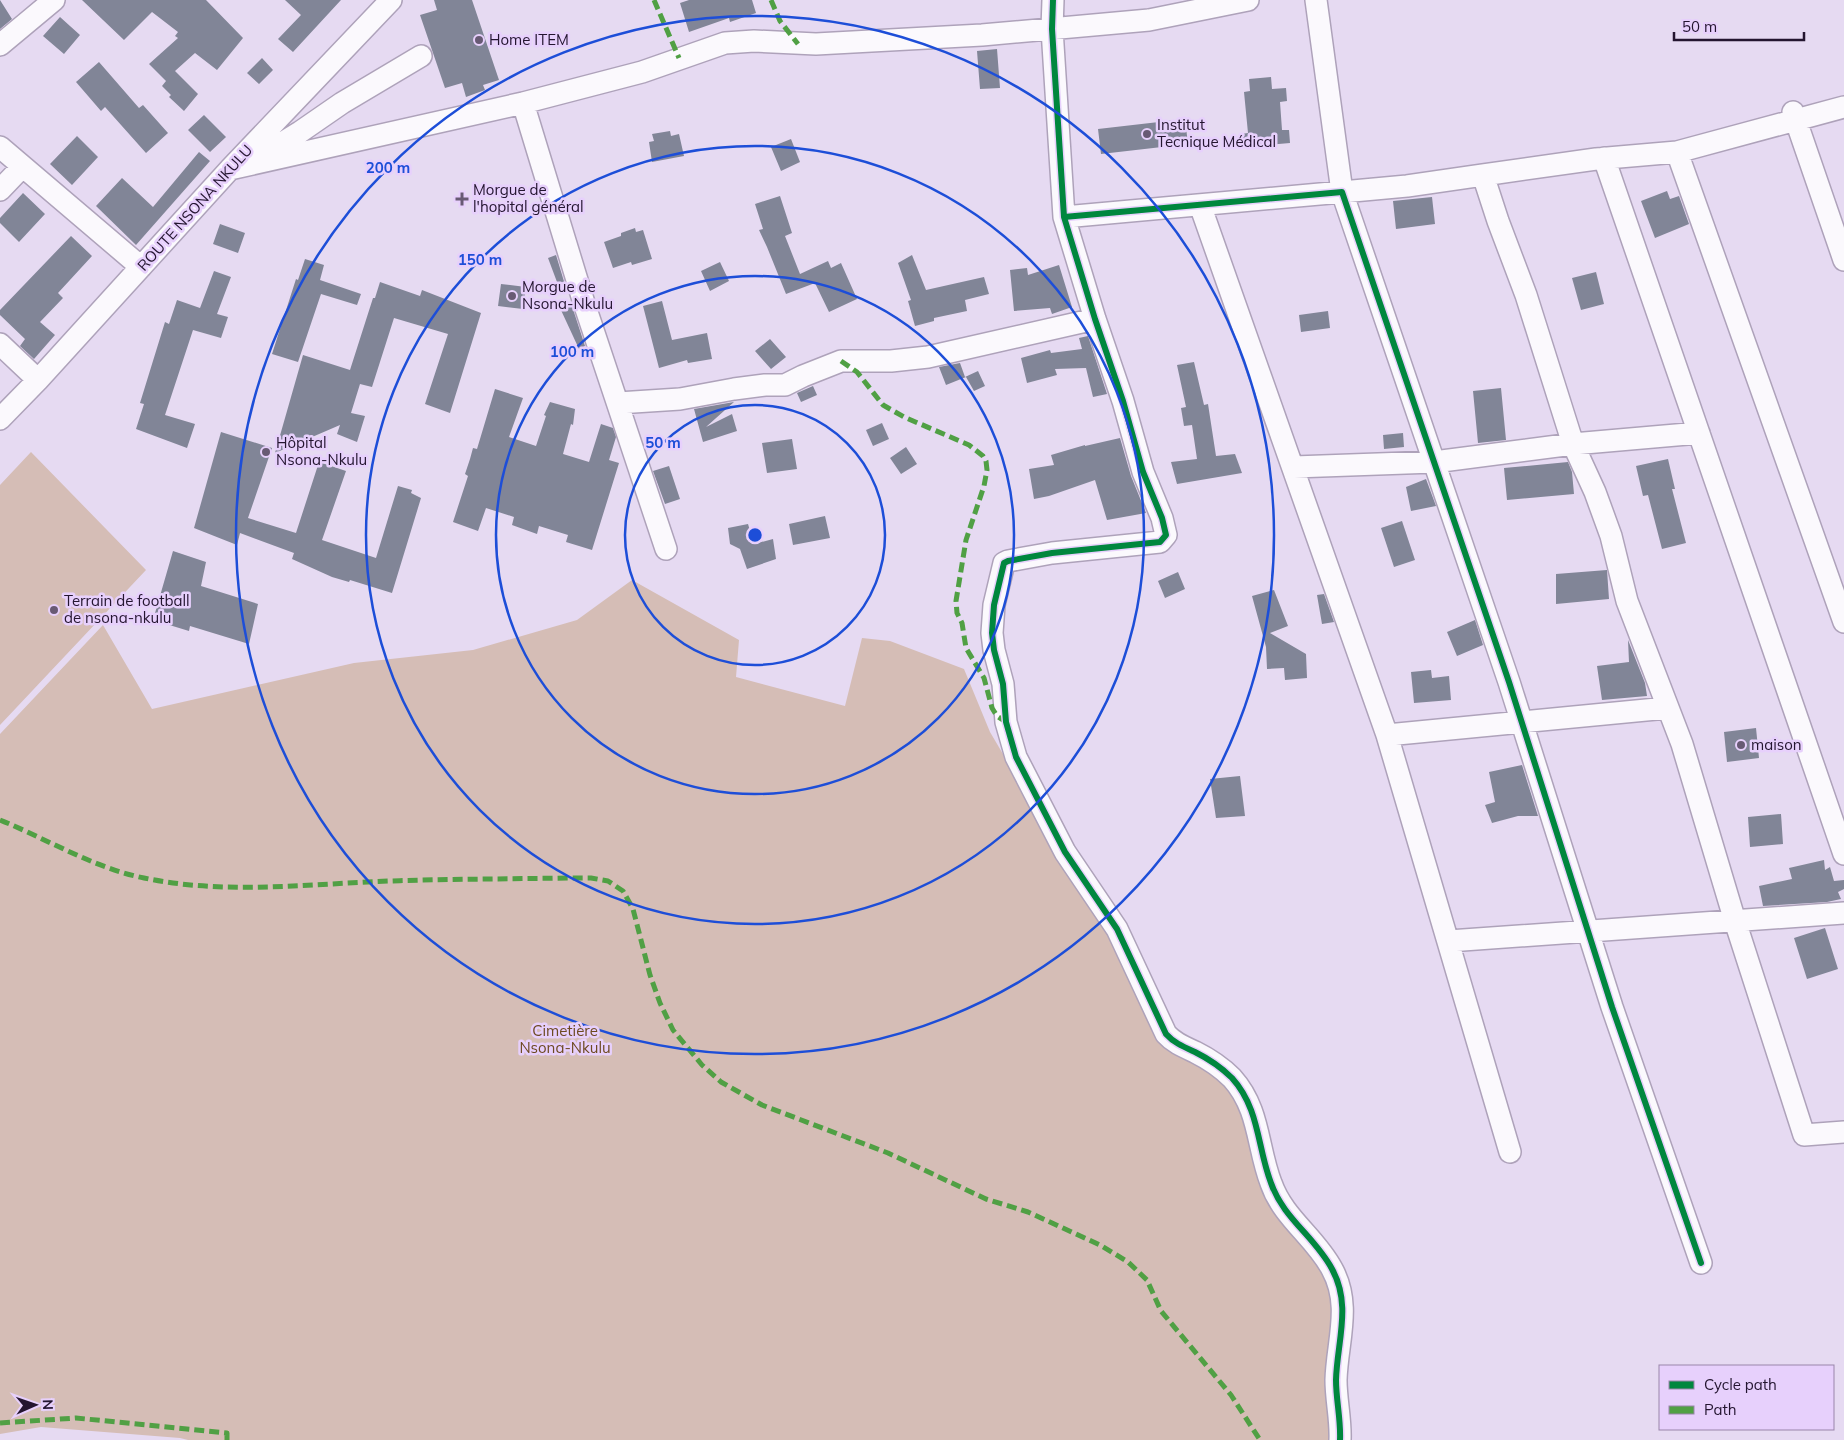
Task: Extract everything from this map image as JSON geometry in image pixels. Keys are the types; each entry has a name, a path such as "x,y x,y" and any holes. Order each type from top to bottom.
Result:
{"street":[{"path":"0,45 54,0"},
{"name":"ROUTE NSONA NKULU","path":"0,419 38,380 230,168 391,0"},
{"path":"1053,0 1052,29 1064,217 1095,319 1123,401 1143,472 1162,518 1166,536 1160,542 1052,553 1004,563 994,605 992,633 994,650 1003,684 1006,722 1016,757 1029,784 1065,852 1117,929 1166,1034 1173,1041 1196,1053 1232,1078 1256,1119 1270,1182 1277,1198 1286,1213 1324,1257 1337,1278 1342,1296 1342,1338 1336,1378 1336,1402 1341,1427 1340,1440"},
{"path":"230,168 522,103 642,72 725,43 754,41 816,44 1052,29 1149,20 1248,0"},
{"path":"1316,0 1329,83 1342,192 1522,722 1612,1007 1701,1263"},
{"path":"262,162 271,150 342,103 421,56"},
{"path":"522,103 584,303 666,550"},
{"path":"1064,217 1407,186 1604,158 1677,152 1795,116 1844,107"},
{"path":"1795,116 1844,260"},
{"path":"0,147 140,268"},
{"path":"1677,152 1836,576 1844,622"},
{"path":"1604,158 1844,854"},
{"path":"0,190 22,167"},
{"path":"1483,175 1526,295 1573,444 1595,492 1610,536 1627,600 1682,744 1735,921 1804,1135 1844,1132"},
{"path":"1200,205 1387,735 1510,1152"},
{"path":"618,403 680,399 734,389 785,385 841,361 891,361 928,357 1095,319"},
{"path":"0,344 38,380"},
{"path":"1294,467 1434,462 1573,444 1699,434"},
{"path":"1387,735 1667,708"},
{"path":"1449,941 1844,913"}],"green space":[{"name":"Terrain de football de nsona-nkulu","path":"31,452 146,570 0,725 0,485"},
{"name":"Cimetière Nsona-Nkulu","path":"632,580 739,640 736,677 845,706 862,638 890,641 964,669 990,732 1093,903 1162,1039 1215,1074 1240,1095 1260,1166 1332,1278 1334,1440 188,1440 41,1427 0,1434 0,734 103,625 152,709 354,663 473,650 577,620"}],"building":[{"path":"0,0 12,19 0,29"},
{"path":"82,0 206,0 243,38 217,70 195,53 175,71 198,94 184,111 169,97 171,95 162,86 166,81 149,64 178,38 175,36 178,32 152,12 124,40"},
{"path":"285,0 341,0 293,52 278,39 301,15"},
{"path":"434,0 472,0 499,80 483,85 485,90 466,97 462,83 445,88 420,15 437,10"},
{"path":"689,0 752,0 756,13 730,22 729,18 689,32 680,3"},
{"path":"60,17 80,35 64,54 43,36"},
{"path":"997,49 1000,88 980,89 977,51"},
{"path":"262,58 273,70 259,84 247,73"},
{"path":"99,62 139,108 143,105 168,133 146,153 105,107 101,111 76,82"},
{"path":"1271,77 1272,89 1286,88 1287,101 1280,102 1282,130 1289,130 1290,143 1242,147 1241,134 1248,133 1244,92 1250,91 1249,79"},
{"path":"204,115 226,137 210,152 188,130"},
{"path":"1185,119 1188,144 1101,154 1098,129"},
{"path":"670,131 671,136 679,134 684,156 652,162 649,142 654,141 652,134"},
{"path":"77,136 98,157 72,185 50,164"},
{"path":"791,139 800,162 781,171 771,147"},
{"path":"199,152 210,161 136,245 96,206 122,178 153,207"},
{"path":"1667,191 1670,199 1679,196 1689,224 1655,238 1641,201"},
{"path":"23,193 45,214 19,242 0,223 0,218"},
{"path":"780,196 792,233 785,236 800,274 828,261 831,268 841,263 857,299 829,312 815,283 786,294 759,230 763,229 755,204"},
{"path":"1432,197 1435,224 1396,229 1393,201"},
{"path":"220,224 245,233 238,253 213,244"},
{"path":"635,228 636,232 643,230 652,259 632,265 631,262 613,268 604,242 621,236 621,233"},
{"path":"71,236 92,256 58,293 63,298 40,322 55,335 34,359 20,346 25,339 0,315 0,310"},
{"path":"556,255 566,288 560,290 548,258"},
{"path":"912,255 926,290 984,277 989,294 965,300 967,311 934,318 934,321 915,326 908,301 911,300 898,263"},
{"path":"305,259 324,265 320,280 361,294 357,305 321,294 298,362 272,354 296,279 298,280"},
{"path":"720,262 729,281 710,291 701,271"},
{"path":"1059,265 1072,307 1052,314 1050,308 1014,311 1010,270 1027,268 1028,275"},
{"path":"214,271 231,277 217,314 228,317 221,338 193,330 165,415 195,424 187,448 136,429 144,404 140,403 165,322 169,324 177,300 200,308"},
{"path":"1596,272 1604,304 1581,310 1572,278"},
{"path":"380,282 420,296 422,290 481,313 450,413 425,404 448,334 394,318 372,387 360,384 351,413 365,416 357,442 337,434 340,425 275,453 303,355 350,370"},
{"name":"Morgue de Nsona-Nkulu","path":"501,284 526,287 523,309 498,306"},
{"path":"662,301 672,340 707,333 712,359 688,363 687,360 659,368 643,306"},
{"path":"571,303 585,346 579,349 560,308"},
{"path":"1328,311 1330,328 1301,332 1299,315"},
{"path":"1088,336 1107,394 1093,397 1086,368 1055,369 1057,375 1027,383 1021,358 1050,350 1051,353 1082,349 1079,338"},
{"path":"770,339 786,357 771,369 755,351"},
{"path":"1194,362 1204,405 1208,404 1216,456 1235,454 1242,473 1177,484 1171,462 1197,459 1192,425 1184,426 1181,408 1186,407 1177,365"},
{"path":"960,363 965,377 978,371 985,386 974,391 966,377 946,385 939,367"},
{"path":"813,386 817,395 801,402 797,393"},
{"path":"1501,388 1506,440 1478,443 1473,391"},
{"path":"495,389 523,398 509,437 536,446 546,416 544,415 550,402 575,409 573,425 571,424 563,454 589,462 601,424 613,428 616,437 609,460 619,463 592,550 566,542 568,535 539,526 537,534 512,525 514,517 486,508 478,531 453,522 468,476 465,474 473,448 477,449"},
{"path":"734,402 706,427 732,414 737,431 703,442 694,409"},
{"path":"882,423 889,439 873,446 866,430"},
{"path":"221,432 272,448 248,518 296,533 319,462 346,471 322,540 376,558 398,486 412,490 411,493 421,498 392,593 350,580 349,582 332,577 292,559 294,553 240,533 237,545 194,528"},
{"path":"1403,433 1404,447 1384,449 1383,435"},
{"path":"1120,438 1131,476 1146,513 1107,520 1095,480 1049,496 1034,499 1029,469 1054,465 1051,455 1085,445"},
{"path":"792,439 797,469 767,473 762,443"},
{"path":"906,447 917,464 901,474 890,458"},
{"path":"1668,459 1675,489 1672,489 1686,543 1662,549 1648,495 1643,496 1636,466"},
{"path":"1568,462 1572,472 1574,494 1507,500 1504,468"},
{"path":"669,466 680,499 665,504 653,471"},
{"path":"1426,479 1436,506 1411,511 1406,487"},
{"path":"825,516 830,538 793,545 789,524"},
{"path":"1402,521 1415,560 1394,567 1381,528"},
{"path":"748,524 754,544 773,539 776,559 747,569 740,549 730,544 728,528"},
{"path":"173,551 206,562 201,586 258,604 249,644 190,626 189,631 153,620"},
{"path":"1607,570 1609,599 1556,604 1556,574"},
{"path":"1178,572 1185,589 1165,598 1158,581"},
{"path":"1274,590 1288,626 1270,633 1306,654 1307,678 1285,680 1284,668 1267,669 1266,647 1252,596"},
{"path":"1324,594 1334,622 1322,624 1317,595"},
{"path":"1475,620 1483,645 1457,656 1447,632"},
{"path":"1628,640 1645,683 1647,696 1602,700 1597,666 1629,662"},
{"path":"1431,670 1432,678 1449,676 1451,700 1414,703 1411,672"},
{"name":"maison","path":"1756,728 1759,758 1727,762 1724,732"},
{"path":"1522,765 1538,816 1518,816 1492,823 1485,805 1495,802 1489,772"},
{"path":"1240,776 1245,816 1216,818 1210,779"},
{"path":"1781,814 1783,844 1750,847 1748,817"},
{"path":"1824,860 1825,870 1830,867 1834,881 1844,880 1844,889 1838,892 1841,899 1827,902 1763,906 1759,886 1792,879 1789,868"},
{"path":"1825,928 1838,969 1807,979 1794,938"}],"marked path":[{"path":"654,0 679,58"},
{"path":"771,0 780,21 798,44"},
{"path":"841,361 857,372 883,405 904,417 969,445 983,456 986,461 987,470 984,486 966,540 956,601 957,613 962,623 966,648 984,678 992,708 997,716 1006,722"},
{"path":"0,820 107,867 144,878 174,883 205,886 266,887 456,879 591,878 608,881 623,891 633,909 650,975 660,1003 673,1030 702,1065 721,1082 762,1105 888,1153 986,1199 1028,1212 1100,1245 1128,1262 1147,1280 1161,1311 1231,1395 1260,1440"},
{"path":"0,1423 76,1418 227,1433 227,1440"}],"cycle path":[{"path":"1053,0 1052,29 1064,217 1095,319 1123,401 1143,472 1162,518 1166,535 1160,542 1052,553 1004,563 994,605 992,633 994,650 1003,684 1006,722 1016,757 1065,852 1117,929 1166,1034 1176,1042 1200,1054 1219,1067 1232,1078 1241,1090 1253,1115 1266,1169 1276,1195 1283,1207 1317,1247 1332,1269 1338,1283 1342,1310 1336,1380 1340,1440"},
{"path":"1064,217 1342,192 1509,682 1612,1007 1701,1263"}],"place":[{"name":"Home ITEM","path":"479,40"},
{"name":"Institut Tecnique Médical","path":"1147,134"},
{"name":"Morgue de l'hopital général","path":"462,199"},
{"name":"Morgue de Nsona-Nkulu","path":"512,296"},
{"name":"Hôpital Nsona-Nkulu","path":"266,452"},
{"name":"Terrain de football de nsona-nkulu","path":"54,610"},
{"name":"maison","path":"1741,745"}]}
